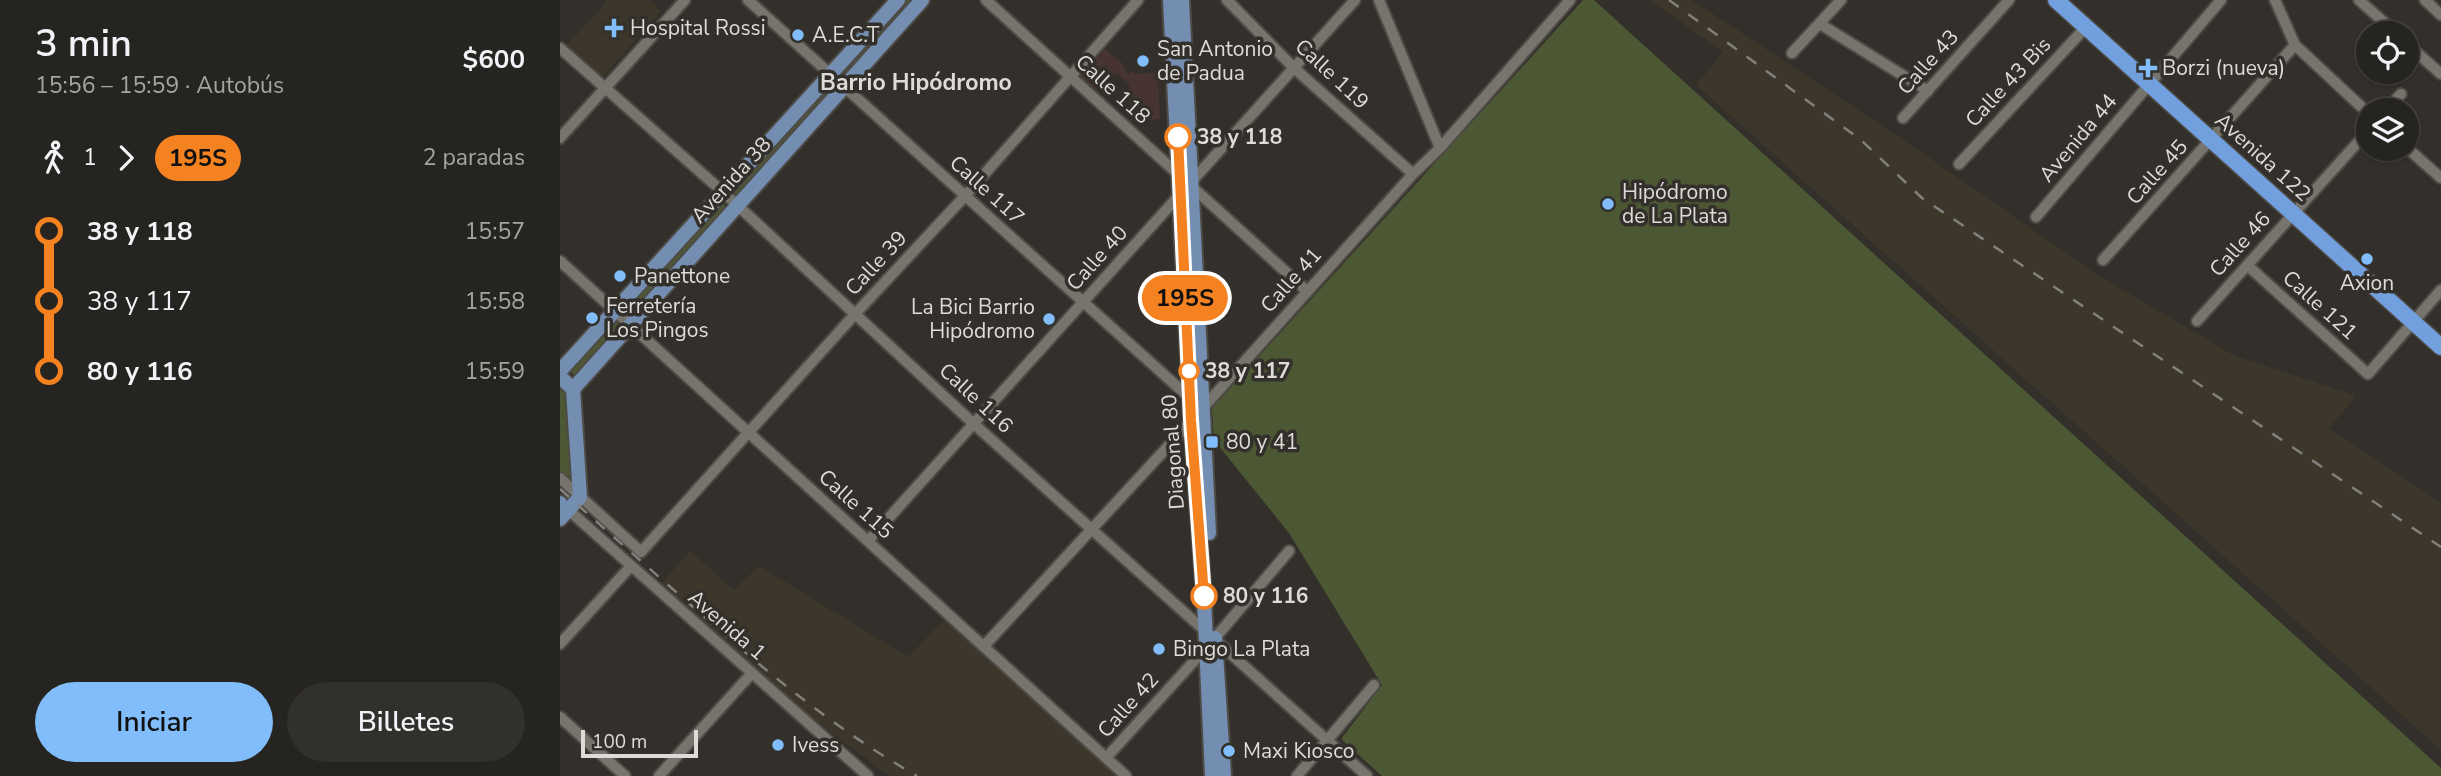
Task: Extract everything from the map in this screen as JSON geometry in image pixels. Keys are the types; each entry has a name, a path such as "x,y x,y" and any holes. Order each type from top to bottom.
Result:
{"highway":[{"name":"Avenida 122","path":"2056,0 2441,347"}],"main road":[{"name":"Avenida 38","path":"560,374 898,0"},
{"name":"Avenida 38","path":"573,389 922,0"},
{"name":"Diagonal 80","path":"1170,0 1184,185 1209,639 1212,776"},
{"name":"Diagonal 80","path":"1182,0 1184,185"},
{"path":"560,374 573,389 580,497 562,508"},
{"name":"Diagonal 80","path":"1196,403 1191,420 1209,639 1224,776"}],"street":[{"path":"560,138 685,0"},
{"name":"Calle 117","path":"748,0 1196,403"},
{"name":"Calle 118","path":"985,0 1070,76 1184,185 1307,291"},
{"name":"Calle 39","path":"580,497 641,552 965,196 1138,0"},
{"name":"Calle 119","path":"1227,0 1294,68 1413,174"},
{"name":"Calle 40","path":"868,541 1083,302 1184,185 1355,0"},
{"path":"1379,0 1440,148"},
{"name":"Calle 41","path":"1196,403 1307,291 1440,148 1570,0"},
{"path":"1792,53 1841,0"},
{"name":"Calle 43","path":"1903,118 2009,0"},
{"name":"Avenida 44","path":"2036,217 2221,0"},
{"path":"2275,0 2295,45 2356,102"},
{"path":"2359,0 2383,21"},
{"path":"2425,0 2441,15"},
{"path":"1819,24 1928,91"},
{"name":"Calle 43 Bis","path":"1959,164 2086,27"},
{"name":"Calle 45","path":"2103,260 2295,45"},
{"name":"Calle 116","path":"560,48 856,313 1209,639 1367,776"},
{"path":"2419,55 2441,74"},
{"path":"2397,98 2401,94"},
{"name":"Calle 46","path":"2197,321 2356,144"},
{"path":"2419,159 2441,178"},
{"name":"Calle 115","path":"560,261 1126,776"},
{"name":"Calle 121","path":"2247,265 2368,374 2413,321"},
{"path":"2413,321 2441,290"},
{"path":"984,646 1191,420"},
{"path":"560,478 580,497"},
{"name":"Avenida 1","path":"562,508 868,776"},
{"name":"Calle 42","path":"1106,758 1289,551"},
{"path":"560,645 631,566"},
{"path":"659,776 752,673"},
{"path":"1297,776 1374,685"},
{"path":"560,717 625,776"}],"shaded area":[{"name":"Hospital Rossi","path":"604,0 649,0 661,11 603,77 567,45 606,3"},
{"path":"1650,0 1692,0 1908,143 2099,276 2235,356 2356,396 2329,428 2441,503 2441,750 1696,85 1723,52"},
{"path":"1105,49 1123,64 1127,74 1132,71 1135,74 1158,72 1160,119 1130,121 1129,84 1116,73 1096,93 1080,80 1080,76"},
{"path":"690,551 734,590 759,566 908,657 947,617 1116,776 889,776 763,681 658,587"}],"green space":[{"path":"902,0 914,0 849,72 843,72 842,66"},
{"name":"Hipódromo de La Plata","path":"1583,0 1594,0 2441,768 2441,776 1382,776 1341,739 1382,685 1289,533 1214,440 1212,408"},
{"path":"824,86 831,87 833,91 738,195 733,193 733,187"},
{"path":"719,202 724,204 726,210 633,313 626,306"},
{"path":"614,319 621,326 575,376 567,368"},
{"path":"560,382 567,388 572,483 560,477"}],"railway":[{"path":"1669,0 1861,140 1922,198 2441,547"},
{"path":"560,489 767,671 825,716 917,776"}],"bus line":[{"name":"195S","path":"1178,137 1191,420 1204,596"}],"place":[{"name":"Hospital Rossi","path":"614,28"},
{"name":"A.E.C.T","path":"798,35"},
{"name":"San Antonio de Padua","path":"1143,61"},
{"name":"Borzi (nueva)","path":"2148,68"},
{"name":"38 y 118","path":"1178,137"},
{"name":"Hipódromo de La Plata","path":"1608,204"},
{"name":"Axion","path":"2367,259"},
{"name":"Panettone","path":"620,276"},
{"name":"Ferretería Los Pingos","path":"592,318"},
{"name":"La Bici Barrio Hipódromo","path":"1049,319"},
{"name":"38 y 117","path":"1189,371"},
{"name":"80 y 41","path":"1212,442"},
{"name":"80 y 116","path":"1204,596"},
{"name":"Bingo La Plata","path":"1159,649"},
{"name":"Ivess","path":"778,745"},
{"name":"Maxi Kiosco","path":"1229,751"}],"district":[{"name":"Barrio Hipódromo","path":"916,82"}]}
